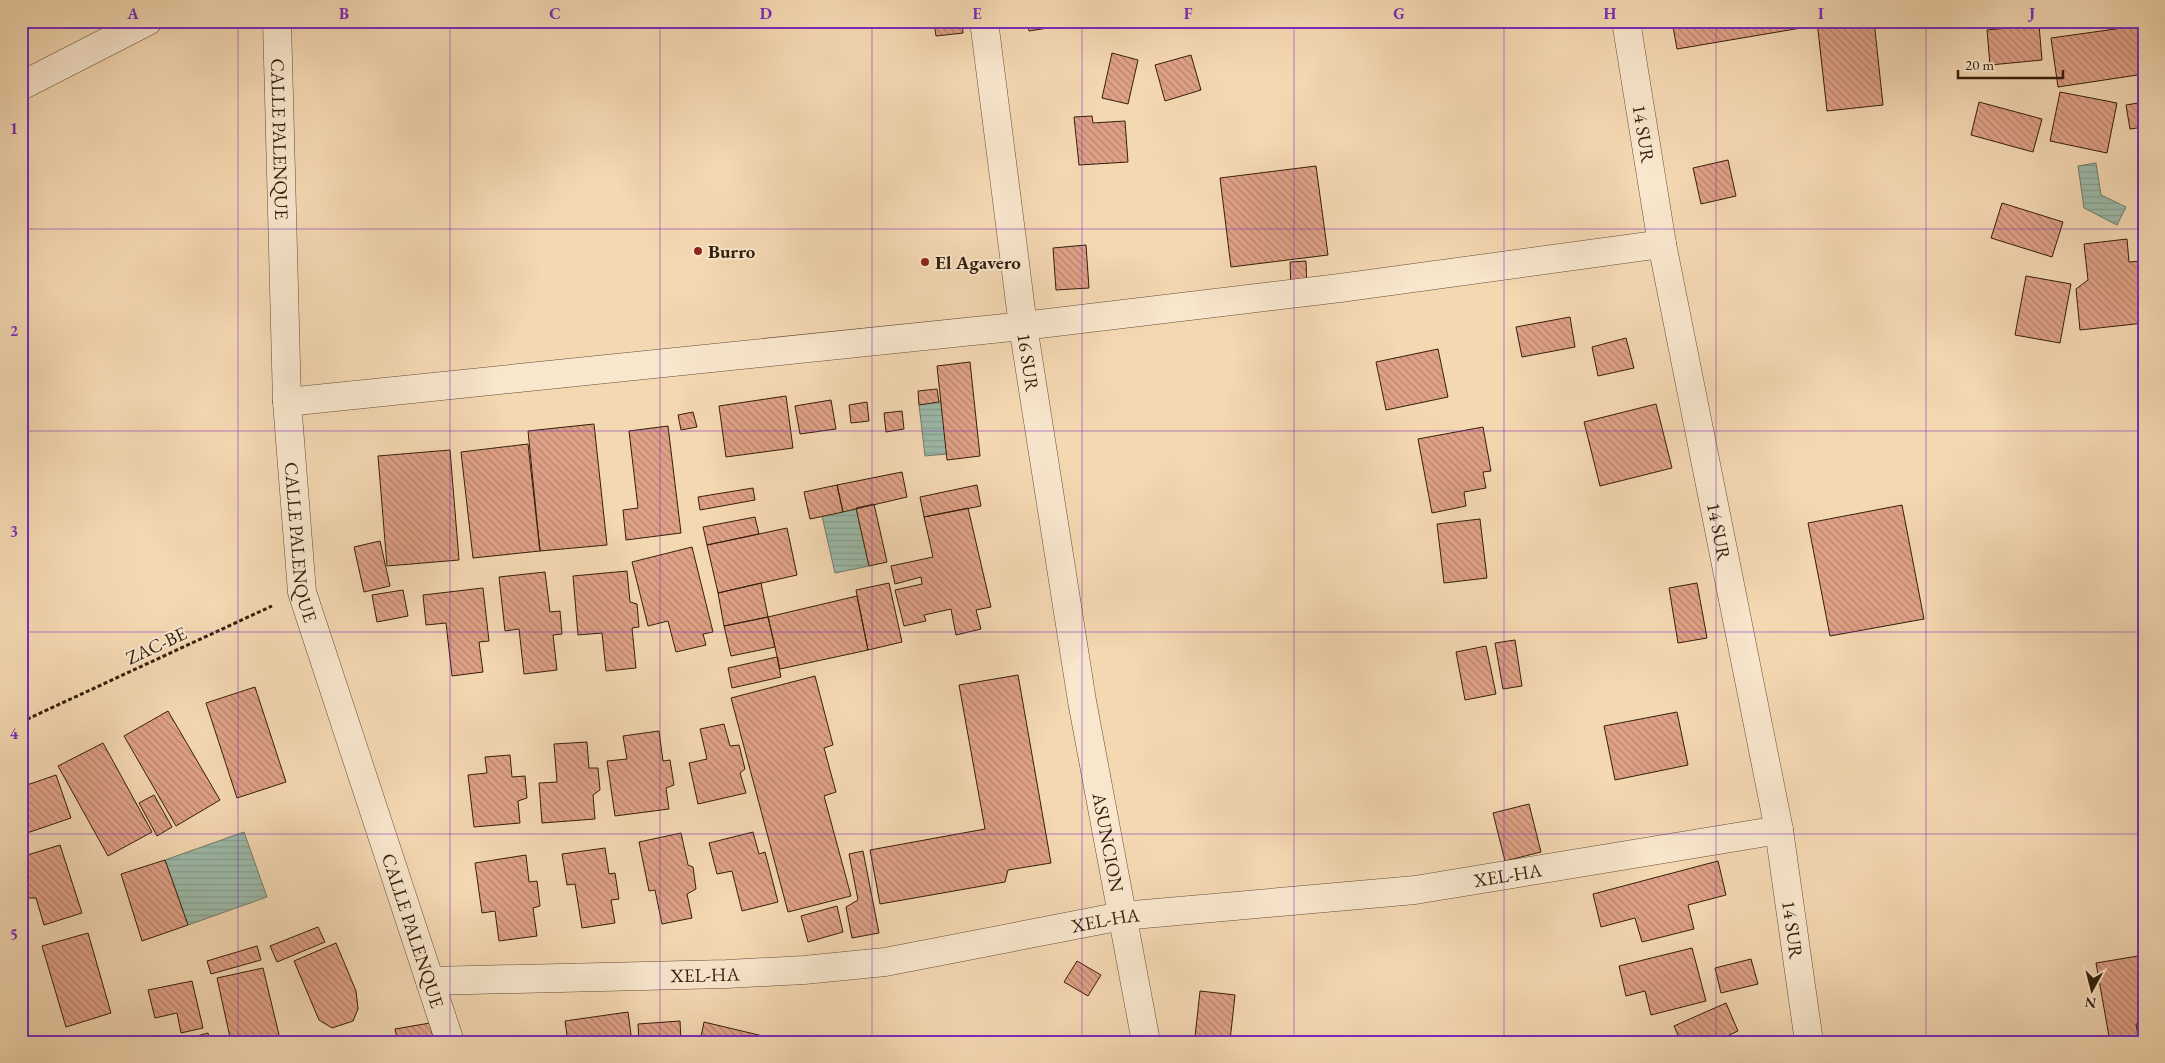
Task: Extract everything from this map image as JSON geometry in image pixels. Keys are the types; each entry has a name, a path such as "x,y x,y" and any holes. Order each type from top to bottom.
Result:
{"street":[{"path":"21,86 148,21"},
{"name":"CALLE PALENQUE","path":"277,21 287,402 302,592 450,1042"},
{"name":"16 SUR","path":"984,21 1024,326 1082,701"},
{"name":"14 SUR","path":"1626,21 1662,244 1778,830 1810,1042"},
{"path":"287,402 1024,326 1340,288 1662,244"},
{"name":"ASUNCION","path":"1082,701 1146,1042"},
{"name":"XEL-HA","path":"430,981 727,974 804,970 885,962 1122,916 1415,890 1778,830"}],"path":[{"name":"ZAC-BE","path":"21,722 302,592"}],"shaded area":[{"path":"2096,163 2101,195 2126,207 2117,225 2084,208 2078,166"},
{"path":"941,401 947,454 925,456 919,405"},
{"path":"856,508 869,566 835,573 822,516"},
{"path":"244,832 267,897 188,925 165,860"}],"building":[{"path":"934,21 962,21 963,33 936,36"},
{"path":"1027,21 1092,21 1029,31"},
{"path":"1672,21 1806,21 1807,27 1677,49"},
{"path":"1817,21 1874,21 1883,105 1827,111"},
{"path":"2088,21 2129,21 2089,28"},
{"path":"2039,25 2042,60 1990,65 1987,30"},
{"path":"2144,25 2144,74 2058,87 2051,38"},
{"path":"1112,53 1138,60 1128,104 1102,98"},
{"path":"1191,55 1201,90 1165,101 1155,65"},
{"path":"2060,92 2117,103 2107,153 2050,141"},
{"path":"1979,102 2042,119 2033,152 1971,135"},
{"path":"2144,102 2144,127 2130,129 2126,105"},
{"path":"1092,116 1093,123 1125,121 1128,162 1079,165 1074,117"},
{"path":"1728,160 1736,196 1701,204 1693,168"},
{"path":"1316,166 1328,255 1231,267 1220,178"},
{"path":"2002,203 2063,222 2052,257 1991,238"},
{"path":"2127,239 2129,262 2143,261 2144,323 2080,330 2076,289 2088,280 2084,244"},
{"path":"1086,245 1089,288 1056,290 1053,248"},
{"path":"1306,261 1307,289 1291,290 1290,262"},
{"path":"2026,276 2071,284 2060,343 2015,335"},
{"path":"1570,317 1575,347 1522,357 1516,327"},
{"path":"1626,338 1634,368 1598,376 1592,347"},
{"path":"1438,349 1448,397 1386,410 1376,362"},
{"path":"970,362 980,456 947,460 937,366"},
{"path":"937,389 939,402 919,405 918,391"},
{"path":"786,396 793,448 726,457 719,406"},
{"path":"831,400 836,429 800,434 795,406"},
{"path":"867,402 869,421 851,423 849,405"},
{"path":"1656,404 1672,468 1600,486 1584,422"},
{"path":"902,411 904,429 886,432 884,413"},
{"path":"693,412 697,427 681,430 678,415"},
{"path":"594,424 607,545 540,551 528,431"},
{"path":"668,426 681,533 626,540 623,510 638,508 629,431"},
{"path":"1483,427 1491,471 1483,472 1486,488 1464,492 1466,506 1432,513 1418,439"},
{"path":"528,444 540,551 473,558 461,452"},
{"path":"450,450 459,560 387,566 378,456"},
{"path":"902,472 907,497 843,512 837,485"},
{"path":"837,485 843,512 810,519 804,492"},
{"path":"977,485 981,506 924,517 920,497"},
{"path":"753,488 755,500 700,510 698,497"},
{"path":"874,504 887,562 869,566 856,508"},
{"path":"1902,505 1924,619 1830,636 1808,523"},
{"path":"968,508 991,607 976,610 981,629 956,635 951,609 924,615 926,621 904,626 895,590 922,584 921,577 895,584 891,566 933,557 924,517"},
{"path":"755,517 759,534 707,545 703,527"},
{"path":"1480,519 1487,578 1444,583 1437,524"},
{"path":"787,528 797,575 718,593 707,545"},
{"path":"380,541 390,586 364,592 354,547"},
{"path":"692,547 713,632 703,634 706,645 676,652 668,621 648,626 632,562"},
{"path":"627,571 630,602 637,604 639,627 632,628 636,668 606,671 602,633 578,635 573,576"},
{"path":"545,572 550,612 560,611 562,634 553,635 557,670 524,674 519,629 505,631 499,577"},
{"path":"761,583 768,617 724,626 718,593"},
{"path":"889,583 902,642 868,650 856,590"},
{"path":"1697,583 1707,638 1678,643 1669,588"},
{"path":"483,588 489,641 479,642 483,672 452,676 446,623 426,625 423,595"},
{"path":"403,590 408,616 377,622 372,595"},
{"path":"857,596 868,650 780,669 768,617"},
{"path":"768,617 775,647 731,656 724,626"},
{"path":"1515,640 1522,686 1503,689 1495,643"},
{"path":"1486,646 1496,694 1465,700 1456,652"},
{"path":"777,657 781,677 732,688 728,668"},
{"path":"1018,675 1051,863 1008,870 1005,882 880,904 870,850 985,829 959,685"},
{"path":"815,676 833,745 824,748 836,792 824,796 851,896 788,912 731,698"},
{"path":"255,687 286,782 237,798 206,703"},
{"path":"168,711 220,800 176,826 124,736"},
{"path":"1677,712 1688,765 1615,780 1604,726"},
{"path":"724,724 730,746 739,745 745,769 740,773 746,793 698,804 689,763 707,759 700,729"},
{"path":"659,731 663,761 670,760 674,785 666,788 669,809 615,816 607,761 627,759 623,736"},
{"path":"587,742 589,768 598,768 600,790 593,795 595,819 542,823 539,783 557,782 554,744"},
{"path":"103,743 152,832 108,856 58,766"},
{"path":"510,755 512,777 525,776 527,798 518,801 520,823 474,827 468,775 487,773 485,757"},
{"path":"56,775 71,818 21,835 21,787"},
{"path":"154,795 172,827 157,836 139,803"},
{"path":"1529,804 1541,852 1505,861 1493,813"},
{"path":"753,832 759,854 765,852 778,902 742,911 732,871 717,874 709,843"},
{"path":"681,833 688,865 693,867 696,889 687,894 692,918 662,924 655,890 649,891 639,842"},
{"path":"60,845 82,913 44,925 36,898 21,898 21,857"},
{"path":"605,848 609,874 615,873 619,899 611,900 615,923 582,928 575,884 567,885 562,854"},
{"path":"863,851 879,933 852,938 846,907 858,900 849,854"},
{"path":"526,855 529,882 537,881 540,906 533,908 537,936 499,941 495,911 482,913 475,863"},
{"path":"165,860 188,925 142,941 121,874"},
{"path":"1718,861 1726,895 1688,905 1694,929 1642,942 1635,918 1601,927 1593,894"},
{"path":"837,906 843,932 808,942 801,916"},
{"path":"318,927 325,942 277,962 270,946"},
{"path":"88,933 111,1013 66,1027 42,946"},
{"path":"336,943 356,991 358,1009 353,1021 332,1028 319,1020 294,961"},
{"path":"257,946 261,960 211,974 207,961"},
{"path":"1692,948 1706,1001 1651,1015 1645,991 1626,996 1619,966"},
{"path":"2144,955 2144,998 2141,998 2144,1023 2136,1024 2139,1042 2110,1042 2096,963"},
{"path":"1751,959 1758,984 1721,993 1715,968"},
{"path":"1077,961 1101,975 1088,996 1064,982"},
{"path":"263,968 280,1039 278,1042 231,1042 217,978"},
{"path":"192,981 203,1028 181,1033 177,1013 155,1018 148,990"},
{"path":"1200,991 1235,995 1230,1041 1195,1037"},
{"path":"1726,1003 1738,1031 1714,1042 1681,1042 1674,1026"},
{"path":"628,1012 632,1042 568,1042 565,1021"},
{"path":"680,1021 681,1042 639,1042 638,1024"},
{"path":"704,1022 767,1037 765,1042 700,1042"},
{"path":"430,1023 434,1042 398,1042 395,1029"},
{"path":"208,1033 210,1042 174,1042"}],"place":[{"name":"Burro","path":"698,251"},
{"name":"El Agavero","path":"925,262"}]}
